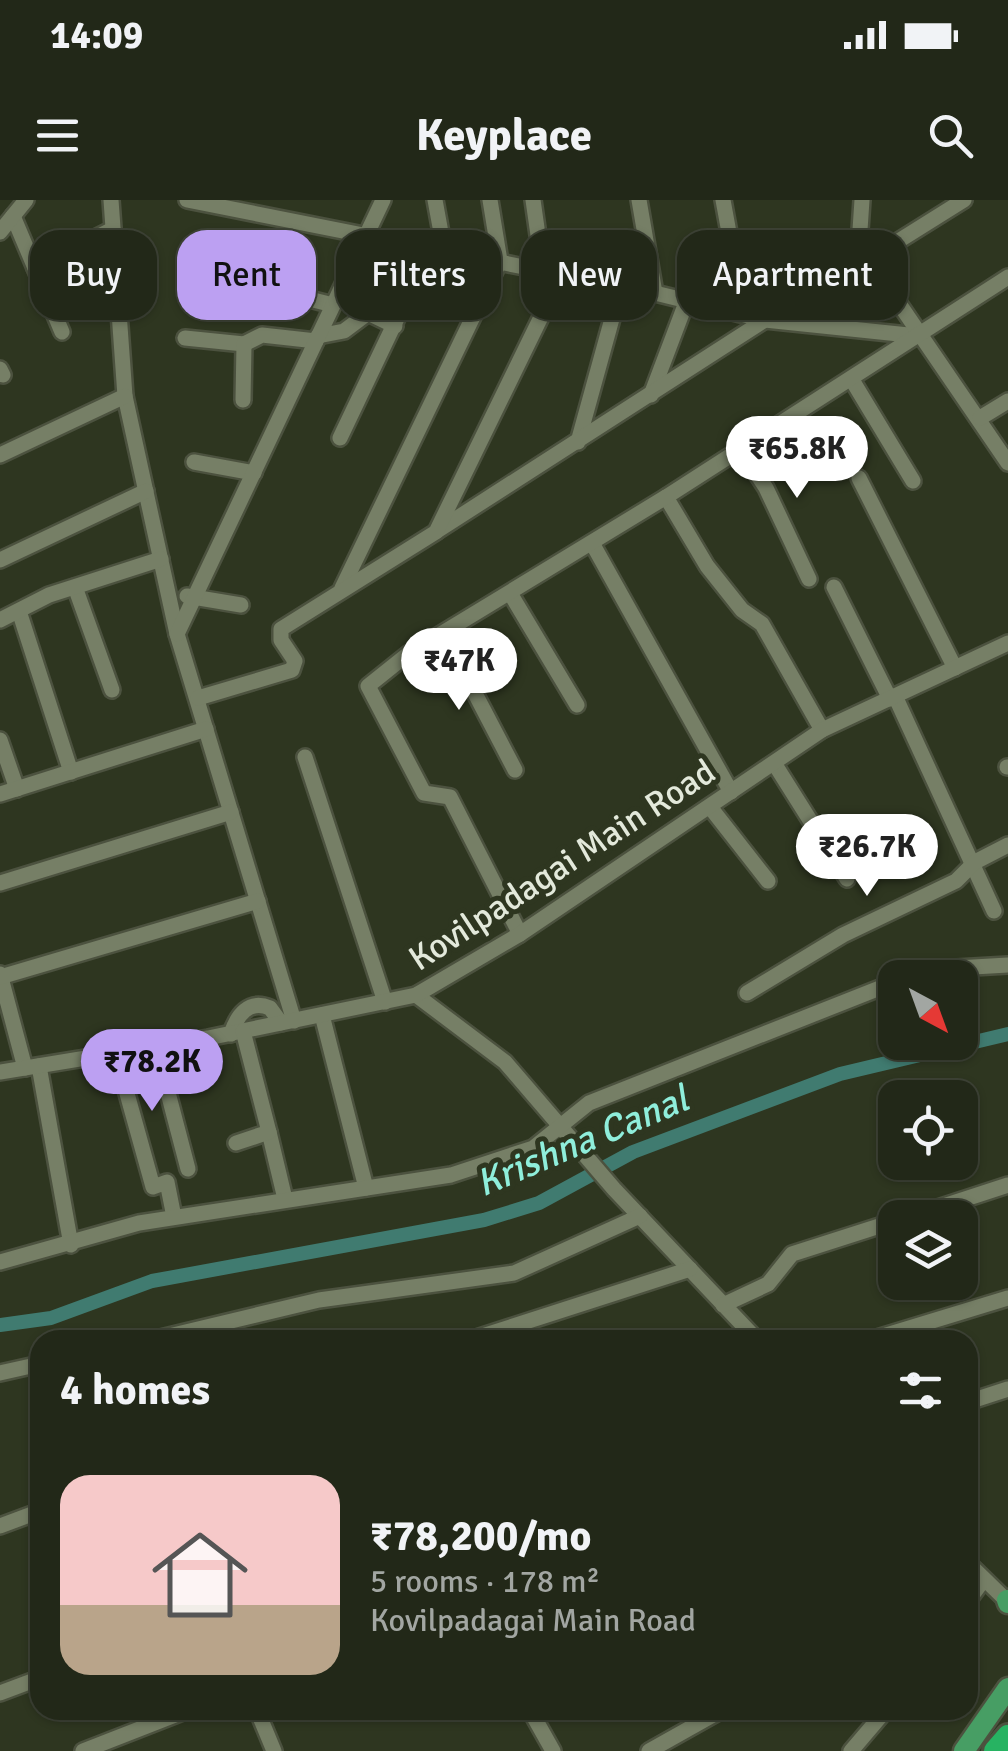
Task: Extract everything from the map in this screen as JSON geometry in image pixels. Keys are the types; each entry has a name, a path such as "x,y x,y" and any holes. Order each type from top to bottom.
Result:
{"highway":[{"path":"995,1751 1008,1736"}],"main road":[{"path":"964,1751 1008,1688"}],"street":[{"path":"0,232 26,200"},
{"path":"111,200 125,396 176,634 258,901 288,1022"},
{"path":"188,200 347,230"},
{"path":"370,230 383,200"},
{"path":"435,200 437,230"},
{"path":"490,200 495,230"},
{"path":"533,200 537,230"},
{"path":"638,200 643,230"},
{"path":"723,200 729,230"},
{"path":"860,230 862,200"},
{"path":"908,235 964,200"},
{"path":"13,216 30,254"},
{"path":"520,934 450,797 424,793 368,686 408,654 666,498 1008,277"},
{"path":"176,634 336,299"},
{"path":"316,301 333,305"},
{"path":"184,338 244,344 262,335 317,338 344,331 368,313 395,326"},
{"path":"57,320 62,332"},
{"path":"340,438 398,320"},
{"path":"342,588 471,320"},
{"path":"436,532 540,320"},
{"path":"578,442 611,320"},
{"path":"650,395 679,320"},
{"path":"198,698 292,670 295,661 281,640 281,628 765,320 918,336"},
{"path":"907,320 1008,463"},
{"path":"244,344 244,400"},
{"path":"852,380 913,481"},
{"path":"0,455 125,396"},
{"path":"980,418 1008,401"},
{"path":"741,450 766,488 809,579"},
{"path":"194,462 254,473"},
{"path":"859,478 955,668"},
{"path":"0,560 146,491"},
{"path":"666,498 707,566 742,610 762,624 822,730"},
{"path":"592,543 731,792"},
{"path":"0,620 75,587 160,559"},
{"path":"75,587 112,690"},
{"path":"834,587 893,697 994,911"},
{"path":"510,593 577,705"},
{"path":"168,596 195,596 241,606"},
{"path":"18,611 70,772"},
{"path":"444,634 515,770"},
{"name":"Kovilpadagai Main Road","path":"0,1072 156,1047 416,996 520,934 822,730 1008,643"},
{"path":"0,794 206,729"},
{"path":"0,740 16,789"},
{"path":"305,757 386,1002"},
{"path":"774,763 847,879"},
{"path":"710,807 768,881"},
{"path":"0,884 231,812"},
{"path":"747,993 844,935 956,881 974,862 1008,844"},
{"path":"70,1245 32,1067 0,976 258,901"},
{"path":"978,967 1008,965"},
{"path":"0,1262 138,1223 451,1176 533,1148 589,1103 878,989"},
{"path":"416,996 505,1062 614,1189 748,1330"},
{"path":"322,1015 366,1188"},
{"path":"237,1032 269,1132 285,1199"},
{"path":"156,1047 188,1170"},
{"path":"116,1054 152,1187 166,1182 174,1218"},
{"path":"236,1143 269,1132"},
{"path":"962,1200 1008,1185"},
{"path":"194,1330 320,1300 514,1273 640,1216"},
{"path":"724,1305 768,1284 792,1254 878,1226"},
{"path":"501,1330 690,1268"},
{"path":"903,1330 1008,1298"},
{"path":"0,1373 30,1366"},
{"path":"978,1399 1008,1389"},
{"path":"0,1526 30,1514"},
{"path":"978,1576 1008,1601"},
{"path":"0,1693 30,1682"},
{"path":"84,1751 163,1720"},
{"path":"261,1720 274,1751"},
{"path":"535,1720 552,1751"},
{"path":"648,1751 701,1720"},
{"path":"851,1751 877,1720"}],"waterway":[{"name":"Krishna Canal","path":"0,1325 51,1318 152,1281 484,1220 539,1203 633,1152 840,1074 1008,1034"}]}
